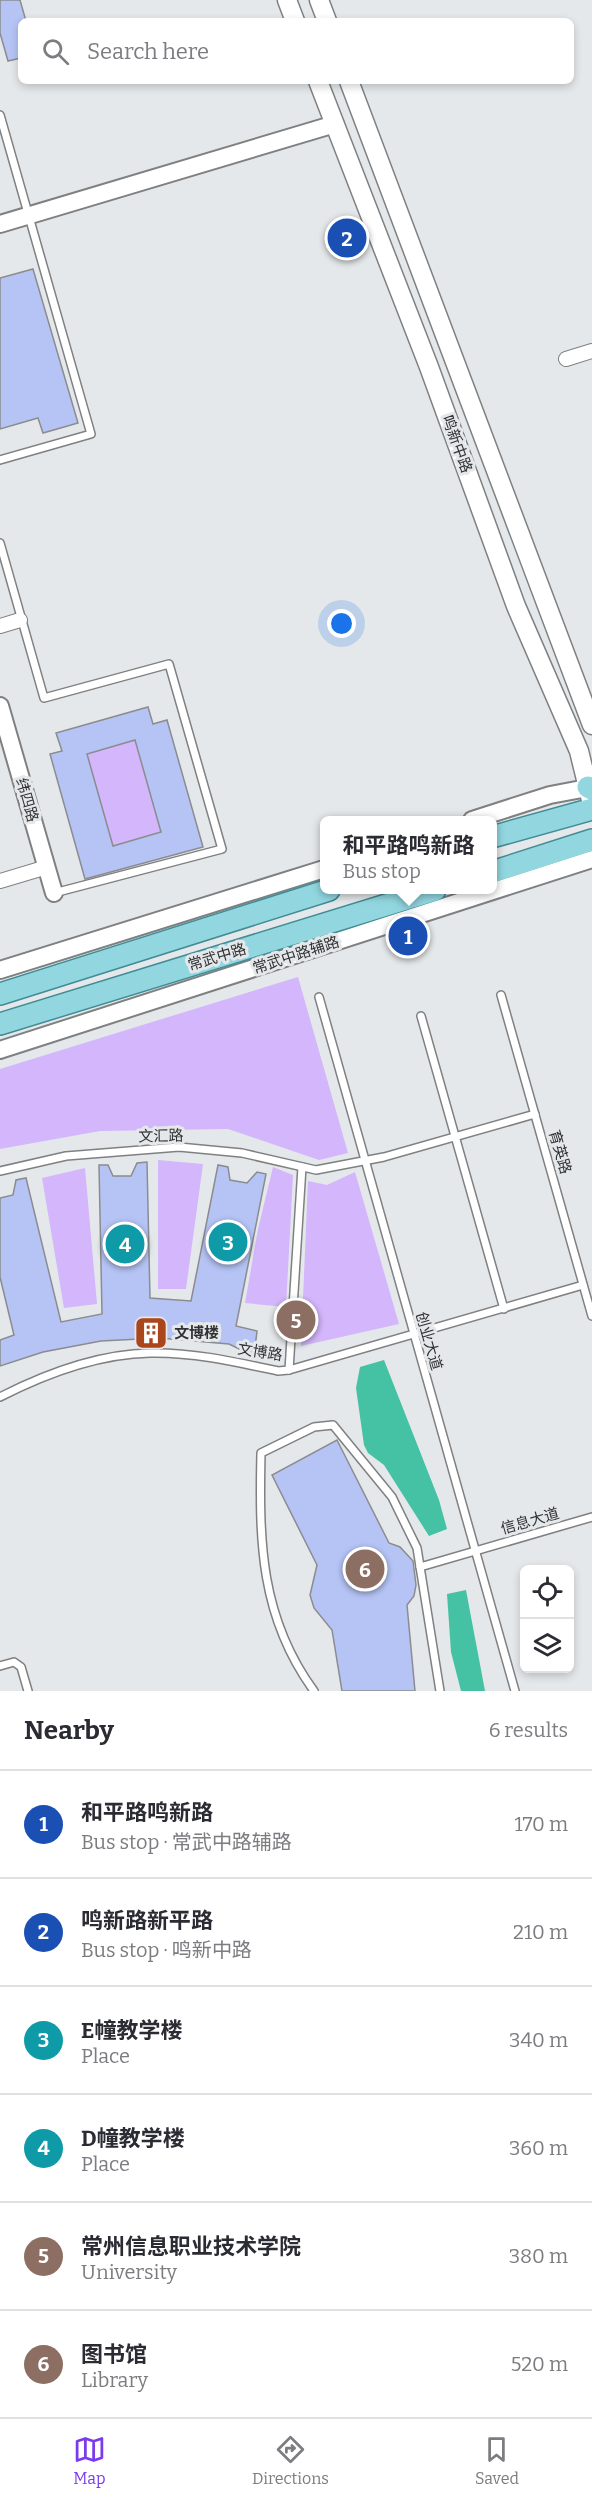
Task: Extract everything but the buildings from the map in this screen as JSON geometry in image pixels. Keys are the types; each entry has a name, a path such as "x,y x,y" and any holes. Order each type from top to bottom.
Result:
{"main road":[{"path":"287,0 294,18"},
{"path":"319,0 326,18"},
{"name":"鸣新中路","path":"319,84 429,367 516,606 579,751 591,796"},
{"name":"鸣新中路","path":"351,84 592,725"},
{"path":"497,835 591,796"},
{"path":"497,870 592,840"},
{"name":"常武中路","path":"0,994 320,893"},
{"name":"常武中路","path":"0,1024 422,894"}],"street":[{"path":"0,224 335,124"},
{"path":"566,359 592,351"},
{"path":"0,626 20,620"},
{"name":"纬四路","path":"0,706 54,893"},
{"path":"484,816 550,795 591,796"},
{"name":"常武中路辅路","path":"497,890 592,859"},
{"path":"0,881 47,867"},
{"path":"0,970 320,870"},
{"name":"常武中路辅路","path":"0,1050 484,894"}],"lane":[{"path":"0,115 91,434 0,460"},
{"path":"0,543 44,698 169,664 222,849 54,893"},
{"name":"育英路","path":"501,995 592,1316"},
{"name":"创业大道","path":"319,997 515,1691"},
{"path":"421,1016 504,1309"},
{"path":"365,1161 535,1114"},
{"name":"文汇路","path":"0,1171 66,1156 179,1147 242,1153 323,1170 365,1161"},
{"path":"289,1370 302,1167"},
{"name":"文博路","path":"0,1397 62,1370 106,1359 149,1353 218,1359 278,1371 289,1370 352,1354 583,1285"},
{"path":"314,1691 300,1672 269,1599 260,1512 261,1454 314,1427 333,1425 392,1497 417,1548 440,1691"},
{"name":"信息大道","path":"420,1567 592,1517"},
{"path":"0,1666 14,1662 21,1667 28,1691"}],"shaded area":[{"path":"135,740 161,832 113,846 87,754"},
{"path":"298,977 348,1153 319,1160 228,1129 100,1131 0,1149 0,1069"},
{"path":"158,1160 203,1164 186,1289 158,1289"},
{"path":"273,1167 293,1175 286,1307 245,1303 258,1229"},
{"path":"85,1168 97,1304 64,1308 42,1178"},
{"path":"355,1172 399,1324 301,1346 308,1181 327,1185"},
{"path":"384,1360 439,1500 447,1529 429,1536 384,1465 368,1453 364,1445 356,1388 360,1367"},
{"path":"466,1590 485,1691 461,1691 451,1652 447,1594"}],"place":[{"name":"鸣新路新平路","path":"347,238"},
{"name":"和平路鸣新路","path":"408,936"},
{"name":"E幢教学楼","path":"228,1242"},
{"name":"D幢教学楼","path":"125,1244"},
{"name":"常州信息职业技术学院","path":"296,1320"},
{"name":"文博楼","path":"151,1333"},
{"name":"图书馆","path":"365,1569"}]}
